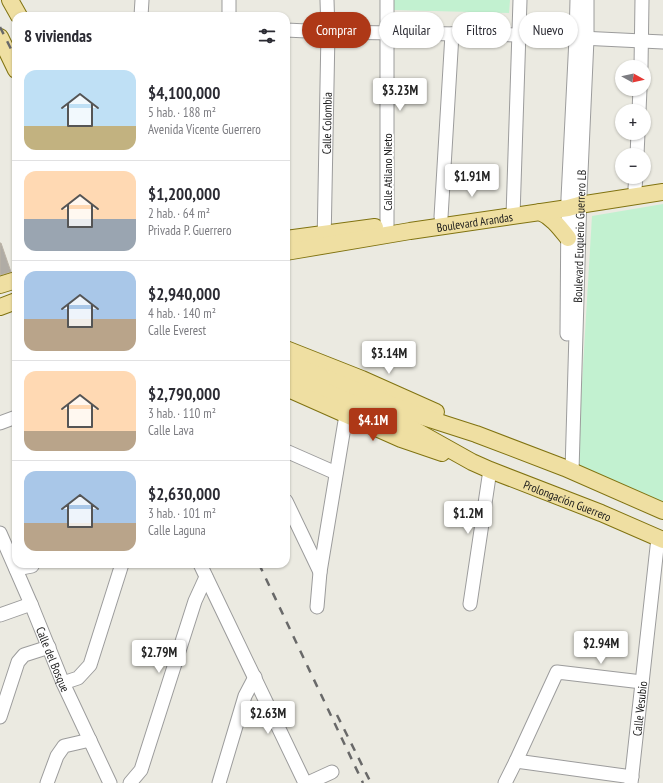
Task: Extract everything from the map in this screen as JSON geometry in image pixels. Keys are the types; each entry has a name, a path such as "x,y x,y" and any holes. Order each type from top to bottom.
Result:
{"main road":[{"path":"0,37 12,62"},
{"name":"Boulevard Arandas","path":"651,182 663,182"},
{"name":"Boulevard Arandas","path":"290,251 324,239 387,225 441,217 512,211 540,212 629,184"},
{"name":"Boulevard Arandas","path":"290,238 324,239 574,202 663,192"},
{"path":"540,212 545,214 556,224 568,238"},
{"path":"0,285 12,281"},
{"path":"0,292 12,289"},
{"path":"0,302 12,298"},
{"path":"0,307 12,302"},
{"path":"290,351 362,379 430,409 457,422 476,434"},
{"path":"290,364 416,422 472,462"},
{"path":"290,375 416,422 476,434 568,470 663,511"},
{"path":"290,390 401,439 472,462"},
{"name":"Prolongación Guerrero","path":"472,462 601,513 661,539"}],"street":[{"path":"141,12 142,0"},
{"path":"229,0 229,12"},
{"name":"Calle Colombia","path":"327,0 327,12"},
{"name":"Calle Atilano Nieto","path":"387,0 387,12"},
{"path":"520,0 520,12"},
{"name":"Boulevard Euquerio Guerrero LB","path":"577,0 582,38"},
{"name":"Boulevard Euquerio Guerrero LB","path":"568,470 574,202 582,38 587,0"},
{"path":"641,60 642,0"},
{"path":"290,30 302,31"},
{"path":"441,217 452,34 444,34"},
{"path":"511,35 519,35 512,211"},
{"path":"578,38 663,42"},
{"name":"Calle Colombia","path":"324,239 328,48"},
{"name":"Calle Atilano Nieto","path":"387,225 388,48"},
{"name":"Boulevard Euquerio Guerrero LB","path":"568,470 568,238 574,202"},
{"path":"317,607 320,572 346,415"},
{"path":"0,424 12,419"},
{"path":"290,453 336,473"},
{"path":"470,604 490,470"},
{"path":"290,509 320,572"},
{"name":"Calle del Bosque","path":"0,534 12,560"},
{"name":"Calle Vesubio","path":"632,780 642,682 661,539"},
{"path":"16,569 21,568"},
{"path":"63,683 78,678 90,665 121,568"},
{"path":"202,568 305,783"},
{"name":"Calle del Bosque","path":"16,569 63,683 110,783"},
{"path":"130,783 141,770 195,601 206,578"},
{"path":"0,615 31,604"},
{"path":"0,717 18,662 24,655 49,647"},
{"path":"504,783 516,761 557,672 642,682"},
{"path":"219,783 245,696 254,677"},
{"path":"48,783 57,756 64,746 90,740"},
{"path":"516,761 632,780"},
{"path":"308,783 332,772"}],"green space":[{"path":"393,0 510,0 509,12 394,10"},
{"path":"663,204 663,505 577,467 592,216"}],"building":[{"path":"0,243 11,272 0,275"}],"railway":[{"path":"0,27 12,51"},
{"path":"261,568 363,783"},
{"path":"337,715 371,783"}]}
